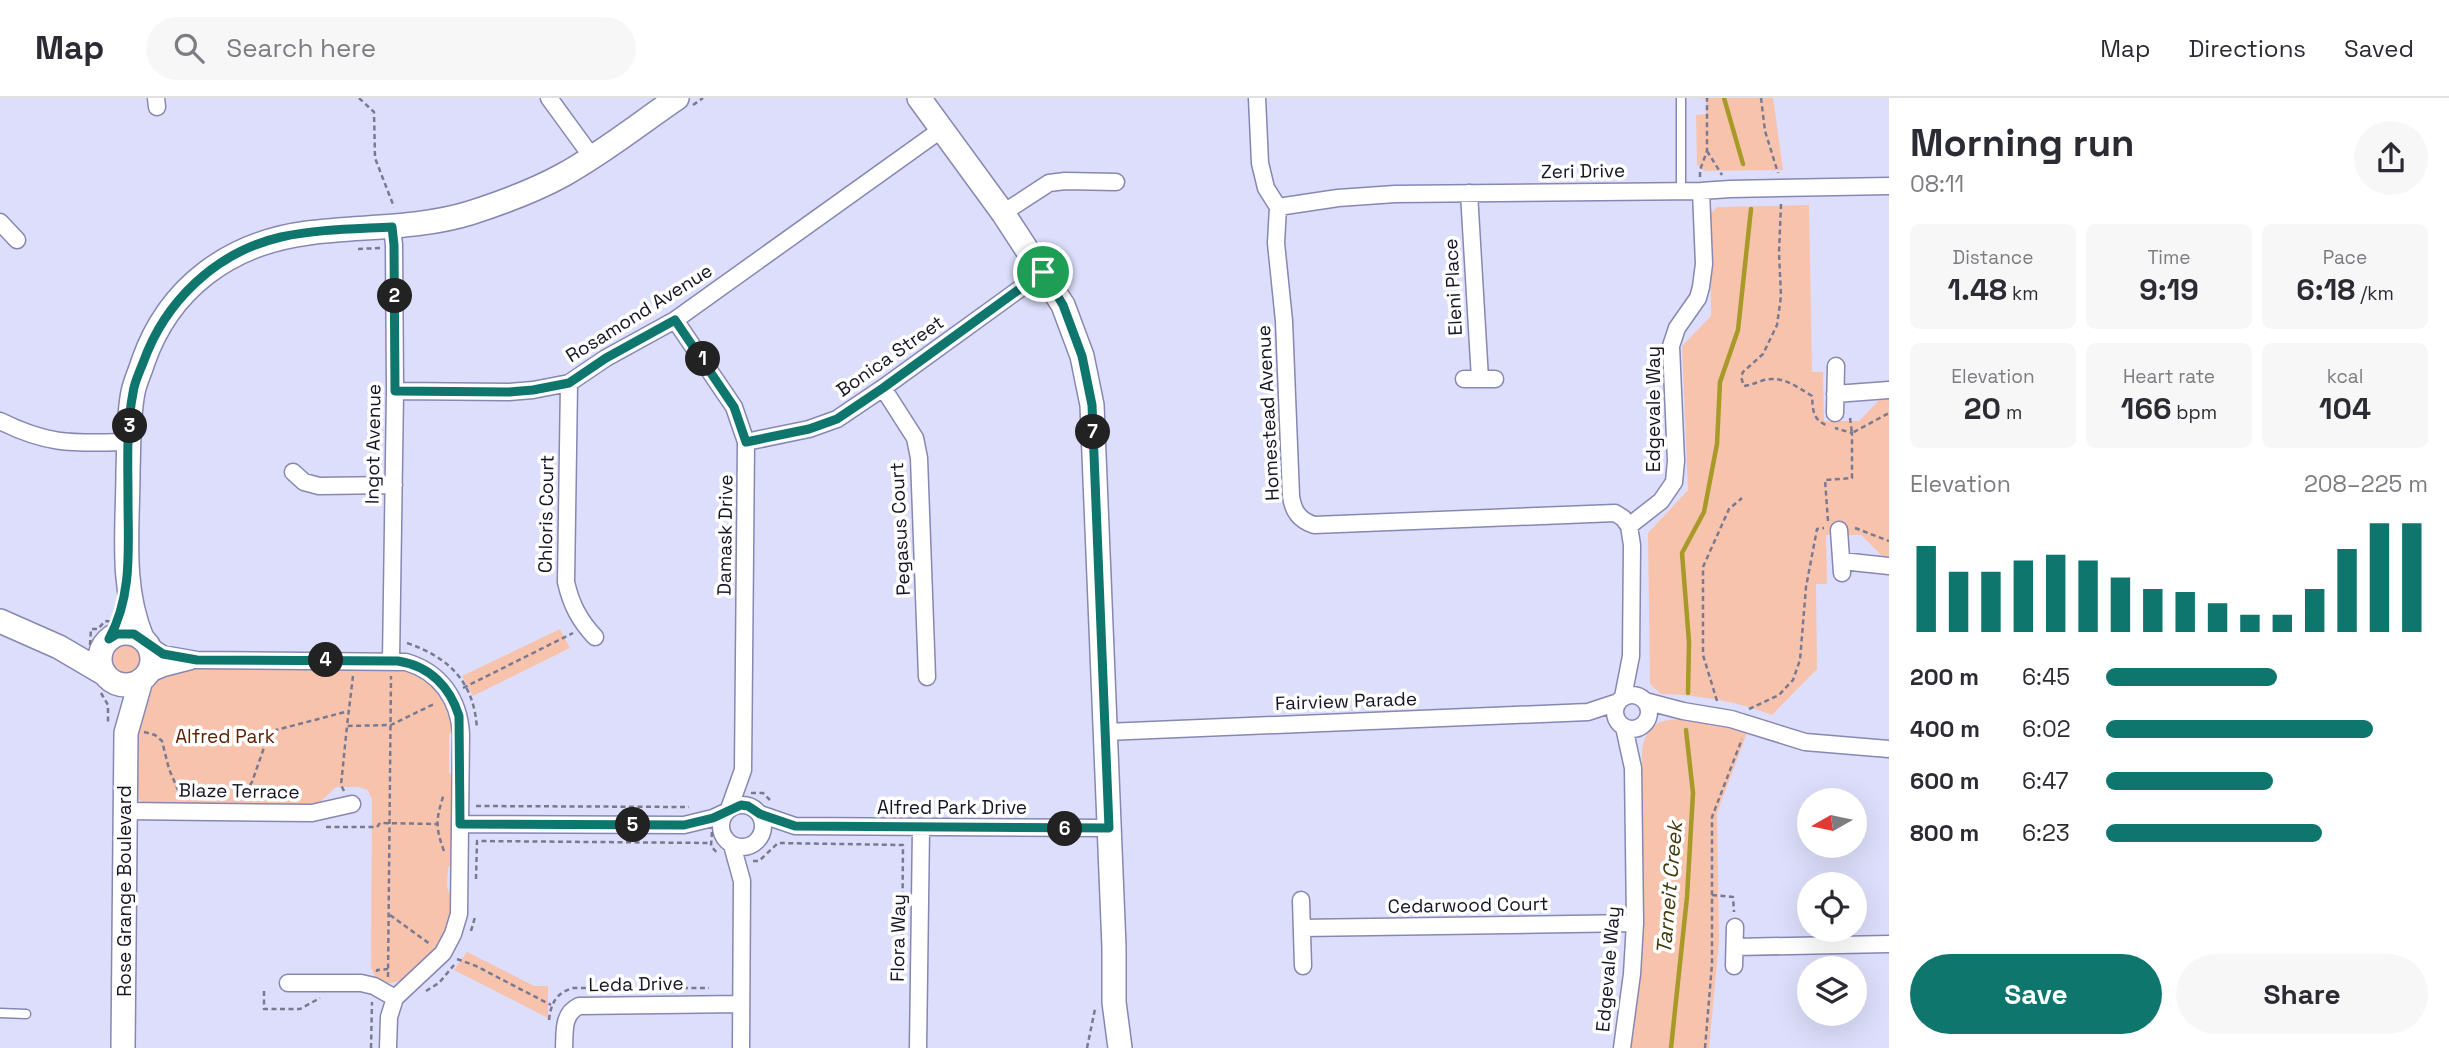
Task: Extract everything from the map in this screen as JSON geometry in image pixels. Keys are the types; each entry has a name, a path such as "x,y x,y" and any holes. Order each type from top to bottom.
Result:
{"street":[{"path":"550,98 592,157"},
{"path":"919,98 1003,213 1063,305 1082,356 1092,405 1109,828 1106,1048"},
{"name":"Homestead Avenue","path":"1257,98 1260,163 1266,188 1278,207 1276,243 1284,321 1292,496 1297,515 1314,525 1615,513 1629,526"},
{"path":"143,678 152,660 135,622 127,587 129,442 133,392 151,340 186,289 219,263 250,246 281,237 393,227 467,214 535,189 681,104"},
{"name":"Rosamond Avenue","path":"395,391 509,392 569,383 606,358 675,320 942,129"},
{"path":"1003,213 1049,183 1116,182"},
{"name":"Zeri Drive","path":"1278,207 1338,198 1469,193 1889,186"},
{"name":"Edgevale Way","path":"1629,526 1661,501 1674,482 1676,461 1671,346 1676,328 1698,298 1701,287 1704,264 1700,191"},
{"name":"Eleni Place","path":"1469,193 1480,379"},
{"path":"0,222 18,240"},
{"name":"Ingot Avenue","path":"391,661 395,391 393,227"},
{"name":"Bonica Street","path":"746,442 818,426 837,419 1043,272"},
{"name":"Damask Drive","path":"675,320 734,407 746,442 743,770 757,811"},
{"path":"1835,413 1836,366"},
{"name":"Chloris Court","path":"569,383 566,582 571,603 590,631"},
{"name":"Pegasus Court","path":"883,388 915,438 919,458 927,677"},
{"path":"1835,394 1889,390"},
{"path":"0,421 27,435 49,441 129,442"},
{"path":"293,472 304,482 319,485 394,485"},
{"path":"1629,526 1632,545 1631,656 1615,713 1622,725 1634,729 1683,711"},
{"path":"1845,529 1842,567 1889,566"},
{"path":"103,657 127,587"},
{"path":"0,621 59,647 103,657 124,685 164,668 197,660"},
{"path":"103,657 125,633 144,641 163,654 197,660 406,662 422,668 455,692 460,725 460,824 458,914 451,956 391,996"},
{"path":"1631,656 1649,711 1645,723"},
{"name":"Rose Grange Boulevard","path":"103,657 126,727 123,1048"},
{"name":"Rose Grange Boulevard","path":"126,727 143,678"},
{"path":"1620,699 1632,695 1683,711 1717,715 1805,742 1889,749"},
{"name":"Fairview Parade","path":"1106,732 1588,712 1620,699"},
{"name":"Fairview Parade","path":"1588,712 1622,725"},
{"name":"Edgevale Way","path":"1633,768 1645,723"},
{"name":"Edgevale Way","path":"1622,725 1633,768 1635,923 1632,974 1622,1048"},
{"name":"Damask Drive","path":"727,811 743,770"},
{"name":"Blaze Terrace","path":"125,811 312,813 352,804"},
{"path":"460,824 684,825 713,818 741,805 757,811 764,826 742,881 741,1048"},
{"path":"727,811 721,824 723,842 742,881"},
{"name":"Alfred Park Drive","path":"757,811 795,826 1109,828"},
{"path":"684,825 744,848 757,841"},
{"name":"Alfred Park Drive","path":"757,841 795,826"},
{"name":"Flora Way","path":"918,1048 920,828"},
{"path":"1301,900 1303,966"},
{"name":"Cedarwood Court","path":"1302,928 1635,923"},
{"path":"1734,966 1735,927"},
{"path":"1735,947 1889,944"},
{"path":"288,983 361,983 374,986 391,996"},
{"path":"388,1048 391,996"},
{"name":"Leda Drive","path":"564,1048 565,1022 570,1011 579,1006 741,1004"},
{"path":"1105,1005 1120,1048"}],"lane":[{"path":"1681,98 1681,191"},
{"path":"0,1013 26,1014"}],"path":[{"path":"355,249 393,227 375,158 374,112 359,98"},
{"path":"681,104 703,98"},
{"path":"1700,191 1700,170 1707,151 1707,98"},
{"path":"1761,98 1765,131 1781,188 1781,296 1777,325 1763,354 1743,372 1742,382 1744,386 1770,379 1795,384 1812,396 1813,414 1818,422 1852,433 1889,413"},
{"path":"1707,151 1730,188"},
{"path":"1705,1048 1712,964 1712,817 1732,770 1749,708 1762,705 1779,695 1793,680 1797,670 1806,587 1817,529 1828,527 1825,480 1852,478 1852,433"},
{"path":"1717,715 1717,700 1703,655 1703,567 1729,509 1742,498"},
{"path":"1845,529 1867,531 1889,541"},
{"path":"103,657 91,629 98,629 105,621 103,657 108,705 126,727 155,735 164,746 169,769 181,797"},
{"path":"347,726 391,725 455,692 590,631"},
{"path":"391,661 391,996"},
{"path":"352,804 341,785 354,675"},
{"path":"234,798 252,782 267,739 276,730 349,711"},
{"path":"174,799 187,799"},
{"path":"370,827 377,827 380,823 437,824"},
{"path":"476,889 477,841 723,842"},
{"path":"749,860 760,861 778,843 903,845 902,967"},
{"path":"1712,895 1732,897 1735,927"},
{"path":"471,933 475,911"},
{"path":"389,914 451,956 551,1005"},
{"path":"423,993 439,983 451,956 463,951"},
{"path":"264,991 264,1009 300,1009 324,997"},
{"path":"1087,1048 1105,1005"}],"green space":[{"path":"1696,98 1773,98 1783,170 1704,171 1697,165 1696,115 1706,114 1706,99"},
{"path":"1809,205 1812,372 1823,372 1824,421 1859,421 1881,398 1889,398 1889,556 1883,557 1861,535 1826,535 1827,584 1816,584 1817,669 1772,715 1718,700 1661,694 1650,684 1648,533 1688,490 1682,346 1711,316 1710,214 1717,207"},
{"path":"560,629 570,648 473,696 462,676"},
{"path":"126,643 137,647 141,658 137,669 126,673 115,669 111,658 115,647"},
{"name":"Alfred Park","path":"218,666 403,668 432,685 443,698 454,729 449,734 449,772 454,780 453,862 448,868 447,882 453,905 445,932 437,947 417,971 391,983 377,981 371,968 372,800 368,790 359,787 336,787 315,807 145,804 135,796 133,719 148,683 173,669"},
{"path":"1669,720 1709,722 1747,733 1717,813 1719,941 1709,1048 1630,1048 1641,964 1642,750 1650,729 1657,723"},
{"path":"467,952 534,986 548,986 548,1018 454,970"}],"waterway":[{"name":"Tarneit Creek","path":"1724,98 1743,164"},
{"name":"Tarneit Creek","path":"1688,693 1689,642 1682,553 1704,512 1717,444 1720,382 1738,330 1751,209"},
{"name":"Tarneit Creek","path":"1671,1048 1687,897 1693,793 1686,730"}],"route":[{"path":"392,227 395,391 509,392 569,383 606,358 675,320 734,407 746,442 809,429 837,419 1043,272 1063,305 1082,356 1092,405 1109,828 795,826 741,805 713,818 684,825 460,824 459,716 455,703 444,686 422,668 398,661 375,660 197,660 163,654 134,634 117,634 109,639 118,622 127,587 129,442 133,392 151,340 186,289 219,263 250,246 281,237 310,233 392,227"}]}
